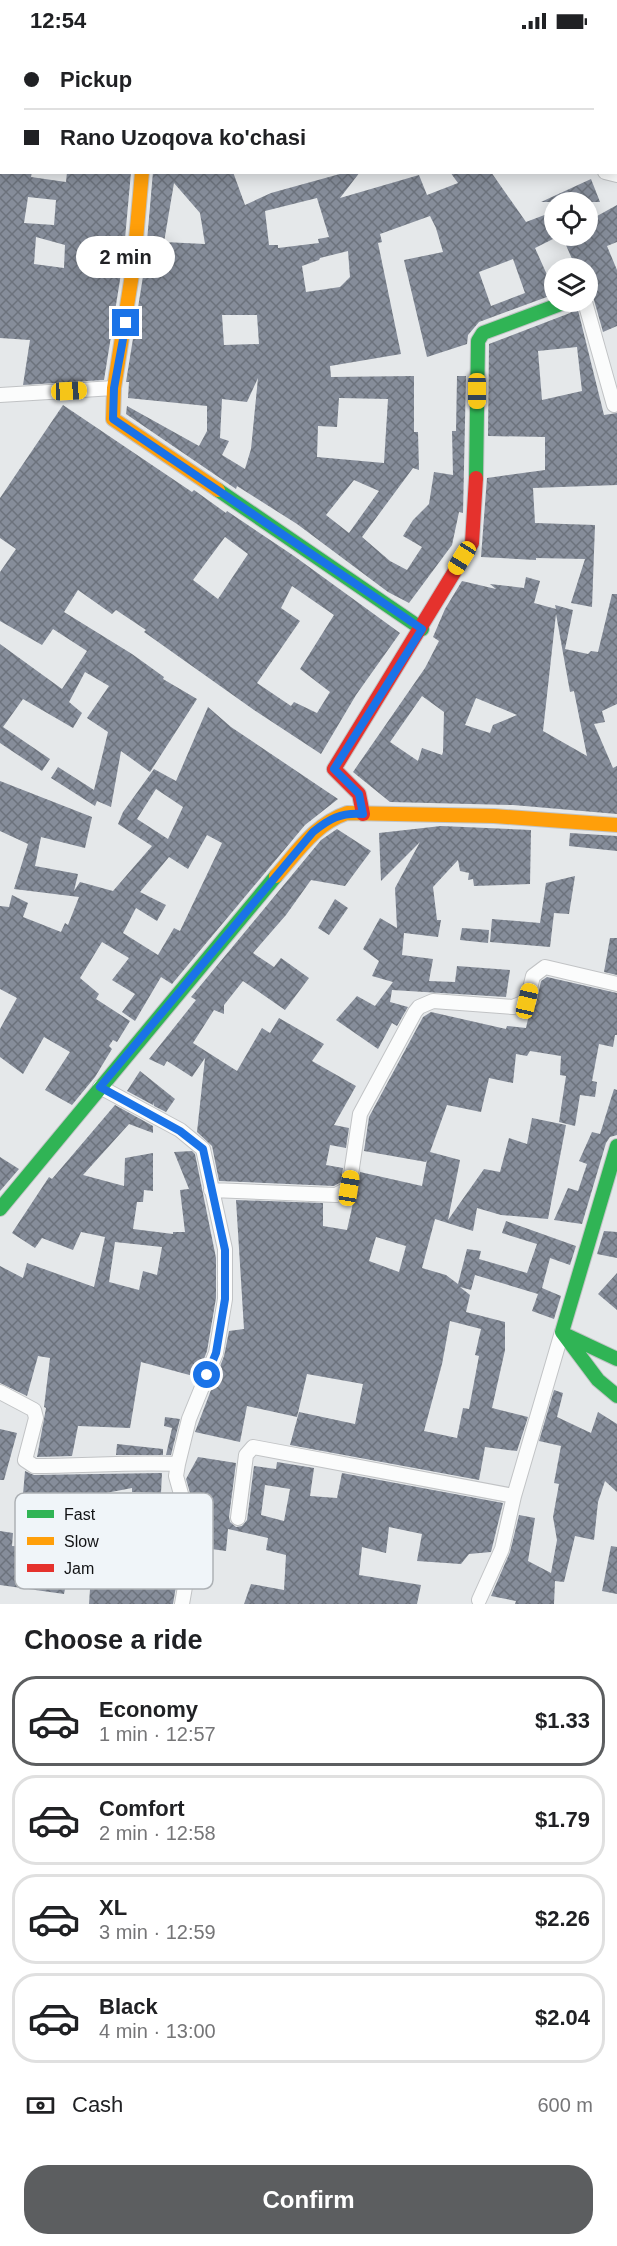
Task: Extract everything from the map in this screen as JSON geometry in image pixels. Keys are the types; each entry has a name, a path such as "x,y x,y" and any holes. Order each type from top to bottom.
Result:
{"street":[{"path":"142,174 134,262 114,388 113,419 422,629"},
{"path":"363,814 359,794 334,769 422,629 472,543 477,464 478,341 483,333 544,310"},
{"path":"588,312 614,405"},
{"path":"0,395 114,388"},
{"path":"0,1209 313,832 330,819 347,813 494,816 617,825"},
{"path":"211,1190 336,1195 349,1188 360,1114 415,1012 426,1003 433,1001 513,1007 521,1005 527,1001 532,976 545,967 617,984"},
{"path":"100,1087 180,1131 203,1149 225,1250 225,1299 216,1353 189,1419 176,1476 181,1493"},
{"path":"479,1600 502,1549 514,1496 617,1146"},
{"path":"562,1332 617,1359"},
{"path":"562,1332 598,1380 617,1396"},
{"path":"0,1392 34,1410 36,1418 25,1460 34,1466 100,1466 132,1462 178,1464"},
{"path":"238,1518 246,1455 253,1447 514,1496"},
{"path":"183,1604 185,1589"}],"building":[{"path":"0,174 32,174 31,177 66,182 67,174 131,174 123,261 104,380 23,385 30,340 0,338","holes":["28,197 56,200 54,225 24,223","36,237 65,245 64,268 34,264"]},
{"path":"153,174 234,174 245,205 271,193 340,174 358,174 340,198 419,175 427,195 458,183 451,174 492,174 526,222 544,215 544,244 535,248 544,268 544,298 479,322 468,335 467,344 427,357 404,260 443,252 436,228 430,216 380,234 382,242 378,243 401,354 330,366 331,377 414,376 414,432 418,432 419,470 413,468 362,537 390,561 407,570 422,547 403,536 413,520 429,504 434,472 453,475 452,431 456,431 457,376 466,376 463,513 459,512 452,545 409,603 388,592 297,524 237,486 236,489 126,414 127,406 199,446 207,431 207,406 128,398 129,382 126,382 145,264","holes":["174,183 200,213 205,244 164,242","317,198 329,237 318,239 319,243 278,248 278,245 269,245 265,211","348,251 350,277 340,287 306,292 302,266 320,258","513,259 525,293 491,306 479,272","222,315 257,315 259,344 224,345","258,378 251,449 245,469 222,455 229,441 220,438 222,399 247,402","339,398 388,399 384,463 317,457 318,426 337,427","354,480 379,491 349,533 326,515"]},
{"path":"591,179 596,192 563,192"},
{"path":"617,205 617,242 607,246 617,270 617,326 603,332 597,312 598,258 572,258 566,246 598,246 598,215"},
{"path":"571,312 578,312 604,415 617,413 617,485 533,488 535,523 595,525 592,607 571,603 585,559 536,558 536,560 481,557 487,478 545,470 545,437 488,436 489,344","holes":["577,347 582,391 542,400 538,351"]},
{"path":"63,405 192,492 194,490 294,556 400,633 356,695 321,754 254,710 144,632 146,630 116,610 112,614 78,590 64,612 132,654 164,677 163,679 197,699 150,772 121,751 111,807 97,801 95,806 51,778 58,767 94,790 108,732 87,718 109,686 85,672 69,702 82,713 73,728 23,699 3,727 50,759 42,771 0,743 0,644 62,689 87,651 53,629 42,645 0,621 0,572 16,549 0,538 0,498","holes":["225,537 248,554 218,599 193,580","292,586 334,615 300,669 330,692 317,713 294,702 291,706 257,683 300,621 281,608"]},
{"path":"526,577 540,581 534,603 556,609 555,605 573,610 565,649 588,654 591,651 598,652 612,594 617,594 617,704 602,711 605,722 594,724 613,768 617,766 617,814 513,805 390,802 353,772 425,668 439,641 433,637 445,609 462,581 496,589 490,584 524,588","holes":["556,614 570,692 574,691 587,756 543,731","422,696 444,712 442,755 422,748 418,761 390,742","476,698 517,715 493,725 490,733 465,725"]},
{"path":"208,707 231,727 338,799 305,825 172,984 161,977 135,1021 122,1012 135,994 112,980 129,958 102,942 80,978 99,994 96,999 130,1021 117,1042 113,1040 109,1046 112,1049 95,1077 72,1105 45,1090 70,1052 44,1037 23,1074 0,1057 0,1029 17,998 0,989 0,906 9,907 12,895 28,903 23,917 61,932 65,923 68,925 79,897 14,889 28,844 0,831 0,781 92,817 85,848 41,837 35,866 78,874 74,891 80,882 113,891 152,846 118,824 123,812 154,769 176,781","holes":["156,789 183,807 168,839 137,819","207,835 222,843 180,931 174,928 158,955 123,933 136,908 157,921 166,905 140,892 169,857 188,869"]},
{"path":"441,826 531,830 530,884 474,886 473,879 468,880 469,873 460,871 458,860 433,887 437,920 441,920 438,937 404,933 402,955 433,959 429,981 455,982 457,966 510,970 506,997 392,990 390,1002 408,1007 397,1026 392,1023 378,1049 336,1020 357,996 375,1006 393,982 372,976 379,961 363,949 380,918 397,928 395,888 420,842 381,881 379,833"},
{"path":"337,829 371,851 345,886 311,880 286,915 253,953 274,967 281,958 309,978 285,1010 243,981 224,1005 224,1014 214,1010 193,1043 237,1071 262,1028 270,1033 279,1018 324,1044 312,1061 356,1086 334,1125 349,1128 346,1148 330,1145 326,1165 343,1168 341,1182 334,1186 219,1181 212,1146 197,1132 205,1058 192,1077 167,1061 164,1066 149,1059 196,1000 191,997 321,840"},
{"path":"570,833 617,836 617,851 569,846"},
{"path":"575,876 569,914 554,913 550,947 490,942 492,919 540,923 546,883"},
{"path":"335,899 348,908 329,935 318,928"},
{"path":"462,928 489,930 488,943 460,940"},
{"path":"610,938 617,938 617,975 604,972"},
{"path":"547,977 617,993 617,1035 615,1035 613,1047 599,1044 592,1081 597,1082 595,1097 580,1095 575,1126 559,1122 566,1076 560,1075 561,1056 530,1051 527,1056 516,1054 513,1083 489,1078 481,1112 447,1105 430,1152 460,1160 448,1220 484,1169 500,1172 509,1138 527,1144 532,1118 566,1125 548,1219 501,1215 477,1208 473,1231 435,1219 422,1268 446,1275 458,1284 467,1249 481,1251 479,1259 527,1273 537,1244 502,1233 506,1221 576,1246 570,1265 550,1258 542,1288 561,1296 554,1319 532,1311 538,1294 475,1275 471,1290 460,1287 470,1295 466,1312 505,1322 505,1350 492,1408 528,1417 517,1451 485,1447 479,1480 290,1445 299,1412 355,1424 363,1384 307,1374 297,1417 247,1406 240,1442 195,1432 224,1356 229,1331 244,1329 236,1200 323,1203 323,1226 347,1230 360,1172 422,1186 427,1160 426,1162 364,1151 369,1117 423,1017 431,1012 506,1029 507,1026 526,1028 530,1010 536,1004 541,981","holes":["376,1237 406,1246 399,1272 369,1261","450,1321 481,1329 475,1355 479,1356 469,1409 463,1408 457,1438 424,1431 442,1364"]},
{"path":"140,1071 175,1099 166,1112 154,1106 153,1102 153,1105 127,1091"},
{"path":"614,1089 617,1090 617,1135 610,1137 606,1143 582,1224 554,1220 568,1188 578,1191 587,1164 579,1161 592,1132 600,1134"},
{"path":"115,1105 153,1126 153,1133 129,1124 83,1175 124,1186 125,1158 153,1153 153,1191 144,1190 143,1202 137,1202 133,1229 173,1234 173,1232 185,1232 180,1190 189,1189 174,1152 192,1151 195,1154 216,1258 216,1298 207,1351 197,1377 141,1362 130,1428 78,1426 72,1456 37,1457 46,1408 44,1407 50,1358 38,1356 27,1396 0,1383 0,1266 23,1278 27,1263 94,1287 105,1237 81,1232 73,1250 42,1238 35,1248 12,1233 49,1177 52,1179","holes":["115,1242 162,1247 157,1275 143,1271 139,1290 109,1282"]},
{"path":"0,1157 19,1169 0,1191"},
{"path":"604,1231 617,1232 617,1258 597,1254"},
{"path":"617,1273 617,1310 598,1294"},
{"path":"554,1390 563,1393 557,1417 591,1433 598,1412 617,1424 617,1492 605,1481 598,1502 594,1540 575,1536 564,1582 555,1581 554,1604 515,1604 516,1601 491,1596 510,1552 519,1515 535,1518 528,1561 551,1573 557,1540 553,1517 559,1484 554,1483 561,1446 539,1441"},
{"path":"165,1417 180,1419 171,1455 166,1455 172,1428 164,1426"},
{"path":"0,1429 17,1433 4,1480 0,1480"},
{"path":"117,1444 163,1449 163,1455 116,1455"},
{"path":"198,1457 236,1463 229,1517 230,1522 236,1527 242,1526 247,1520 254,1466 276,1469 277,1462 314,1468 310,1496 337,1498 342,1473 503,1503 491,1552 469,1554 461,1564 417,1561 422,1534 389,1527 386,1553 362,1547 359,1575 421,1585 417,1604 244,1604 251,1584 284,1590 286,1555 266,1550 268,1538 228,1529 226,1551 213,1549 213,1493 190,1493 186,1479","holes":["265,1485 290,1489 284,1521 261,1515"]},
{"path":"25,1471 34,1475 162,1473 161,1493 132,1492 132,1488 106,1493 23,1493"},
{"path":"0,1531 13,1533 15,1587 0,1585"},
{"path":"611,1546 617,1547 617,1594 602,1591"},
{"path":"28,1589 65,1589 64,1594"},
{"path":"90,1589 176,1589 173,1604 89,1604"}],"traffic: fast":[{"path":"476,478 478,341 483,333 544,310"},
{"path":"218,490 422,629"},
{"path":"0,1209 276,876"},
{"path":"562,1332 617,1146"},
{"path":"562,1332 598,1380 617,1396"},
{"path":"566,1335 617,1359"}],"traffic: slow":[{"path":"142,174 134,262 114,388 113,419 218,490"},
{"path":"276,876 316,831 347,813 494,816 617,825"}],"traffic: jam":[{"path":"363,814 359,794 334,769 472,543 476,478"}],"route":[{"path":"126,323 114,388 113,419 422,629 334,769 359,794 363,814 347,813 330,819 313,832 100,1087 180,1131 203,1149 225,1250 225,1299 216,1353 207,1375"}]}
